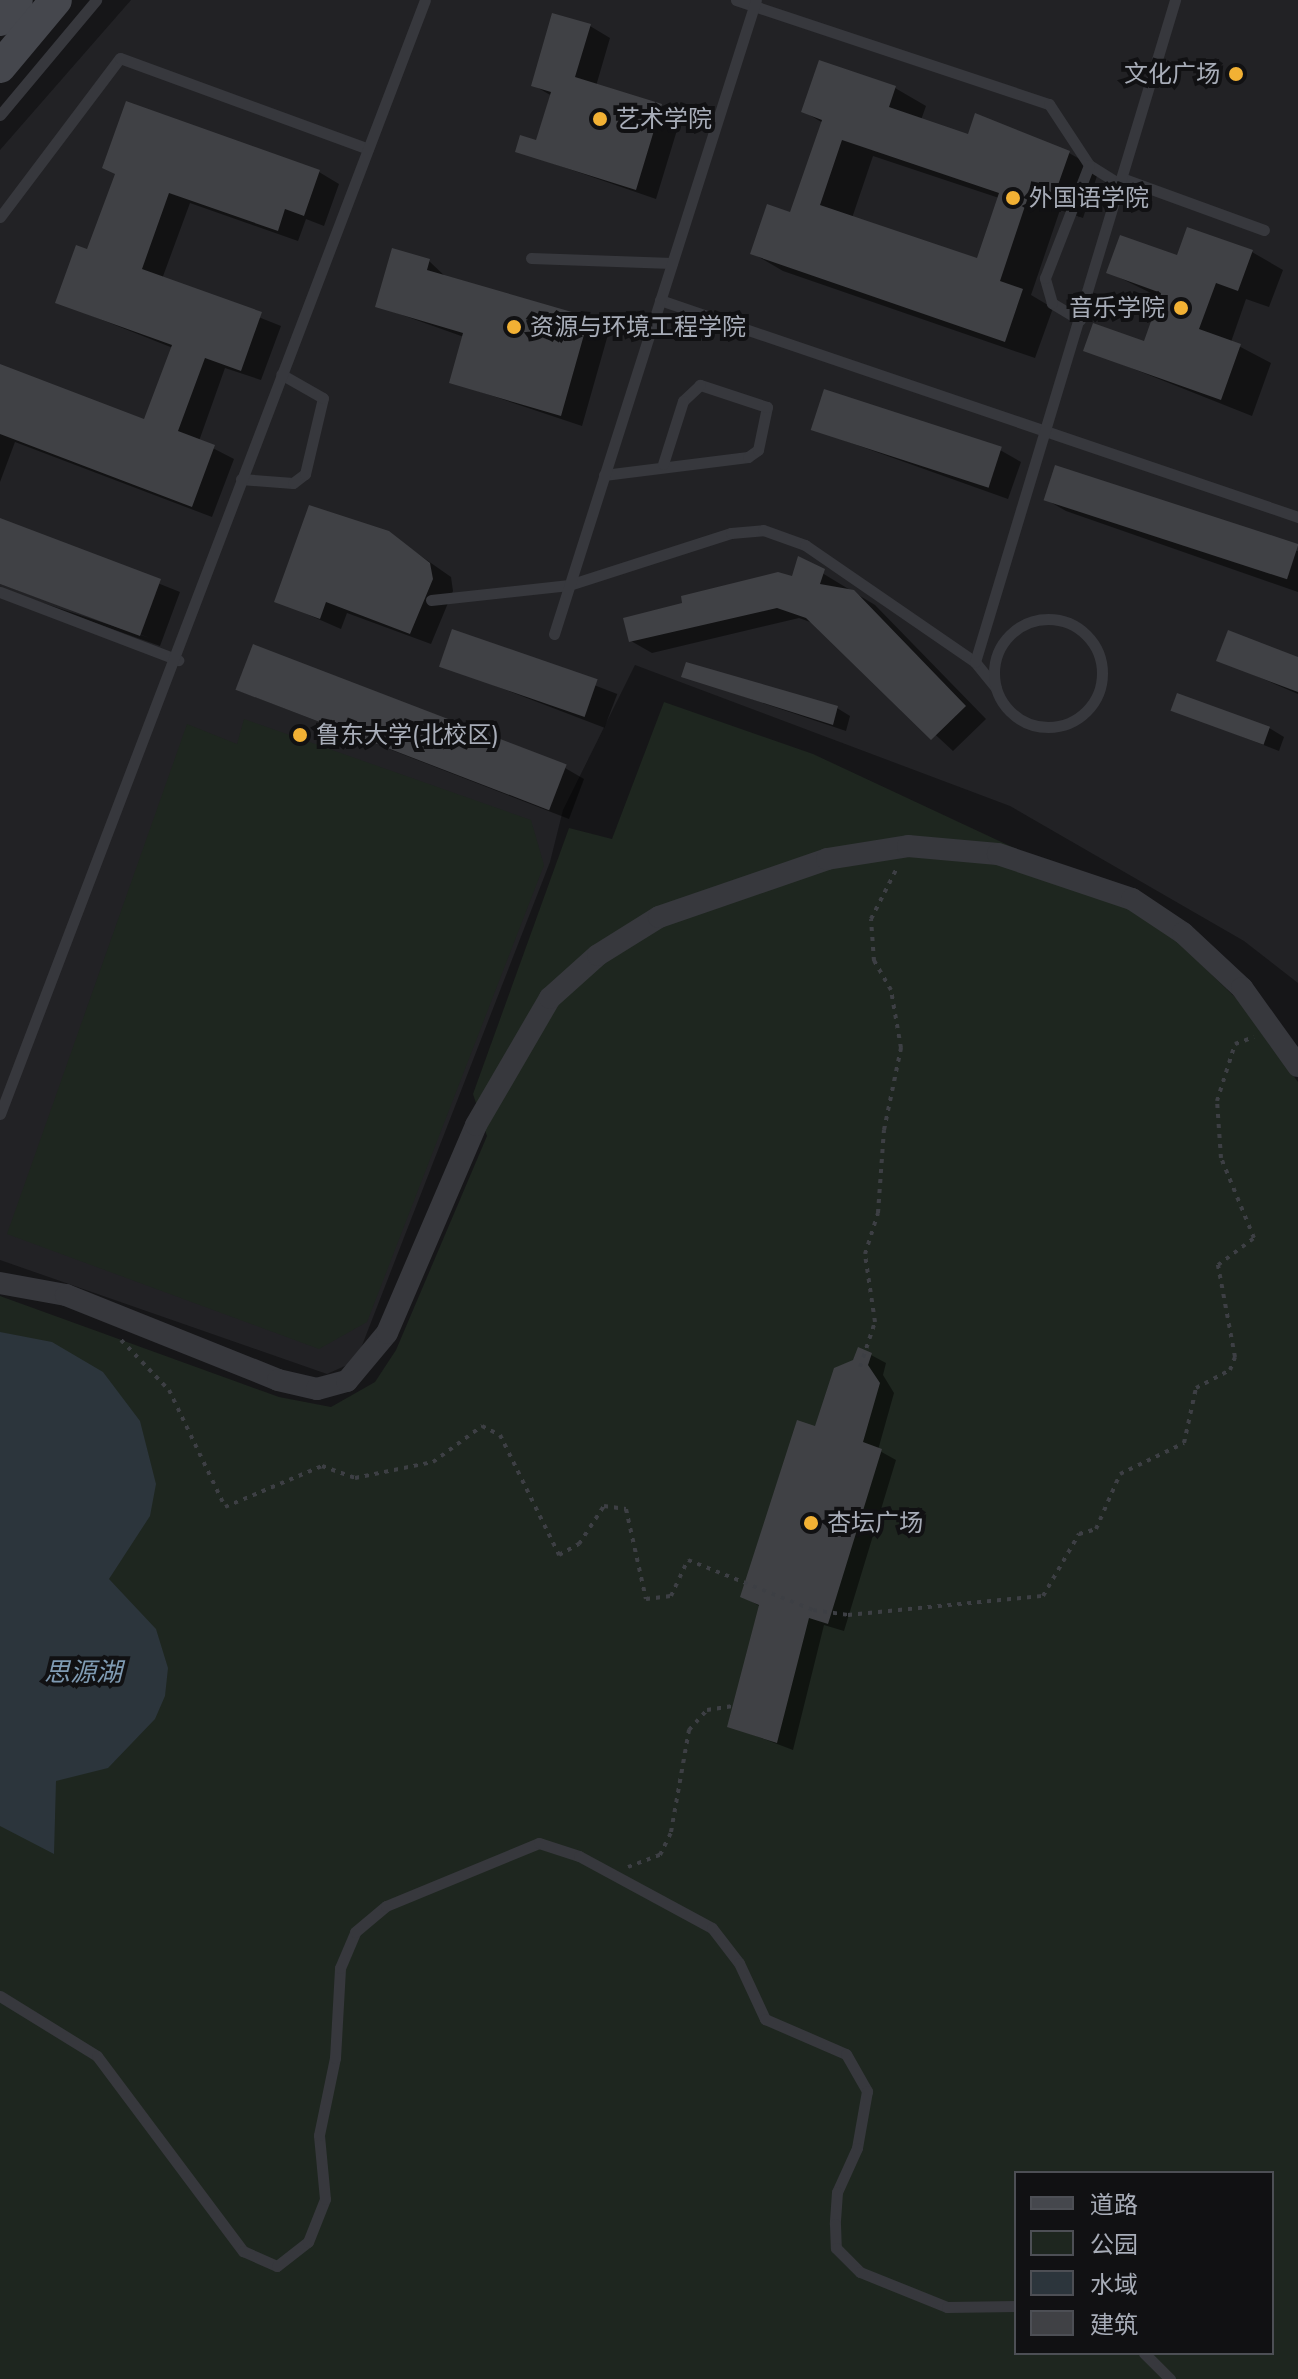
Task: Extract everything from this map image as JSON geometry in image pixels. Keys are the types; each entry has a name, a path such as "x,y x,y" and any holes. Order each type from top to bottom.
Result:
{"main road":[{"path":"0,20 17,0"},
{"path":"0,67 56,0"}],"street":[{"path":"0,1283 66,1295 278,1380 317,1389 347,1381 387,1333 476,1125 550,998 598,955 659,917 827,859 908,846 998,854 1132,899 1183,933 1242,988 1298,1066"}],"lane":[{"path":"0,115 96,0"},
{"path":"0,1114 178,660 241,479 425,0"},
{"path":"736,0 756,3 1049,104 1089,165 1123,183 1264,230"},
{"path":"975,662 1123,183 1175,0"},
{"path":"554,634 756,3"},
{"path":"0,217 120,58 368,149"},
{"path":"1080,320 1052,303 1045,278 1089,165"},
{"path":"531,258 672,263"},
{"path":"660,300 1047,427 1298,517"},
{"path":"241,479 293,483 305,474 323,398 281,374"},
{"path":"604,475 663,464 748,457 758,450 767,407 700,385 683,401 663,464"},
{"path":"431,600 569,585 731,533 763,530 805,545 975,662 1019,719 1057,726 1090,707 1101,683 1100,657 1077,627 1039,619 1005,639 995,662 996,688"},
{"path":"0,592 178,660"},
{"path":"0,1996 97,2056 243,2251 277,2266 308,2242 325,2199 319,2135 335,2058 340,1968 355,1932 386,1906 539,1843 611,1872 712,1928 777,2029 846,2054 867,2091 857,2148 837,2192 836,2248 860,2272 947,2307 1014,2306"},
{"path":"1146,2355 1170,2379"}],"path":[{"path":"860,1367 875,1322 865,1254 878,1213 884,1130 901,1048 891,990 874,961 871,919 908,846"},
{"path":"109,1331 169,1390 225,1507 322,1466 355,1478 433,1462 482,1426 500,1435 551,1551 559,1555 579,1544 604,1506 626,1509 646,1599 671,1596 688,1560 813,1610 848,1615 1043,1596 1079,1534 1096,1529 1120,1474 1184,1443 1196,1388 1230,1370 1235,1357 1218,1265 1254,1238 1221,1158 1217,1101 1235,1044 1269,1026"},
{"path":"611,1872 660,1855 680,1804 689,1730 707,1710 733,1706"}],"shaded area":[{"name":"鲁东大学(北校区)","path":"131,0 1298,0 1298,983 1244,941 1010,806 635,665 563,810 550,862 356,1361 327,1374 0,1260 0,150"}],"green space":[{"path":"664,702 813,754 1143,908 1241,1003 1298,1082 1298,2379 0,2379 0,1296 279,1397 331,1407 375,1382 396,1350 487,1136 473,1094 569,828 612,839"},
{"path":"244,719 531,820 544,865 367,1322 319,1349 7,1234 187,724 237,744"}],"water":[{"name":"思源湖","path":"0,1332 52,1342 103,1372 140,1421 156,1484 150,1516 109,1579 156,1629 168,1668 165,1696 155,1719 108,1768 56,1781 54,1854 0,1826"}],"building":[{"name":"艺术学院","path":"552,13 591,24 575,77 662,104 636,190 515,152 520,135 536,140 551,92 531,86"},
{"name":"外国语学院","path":"819,60 896,86 889,107 968,134 975,113 1070,151 1052,202 1029,194 1000,281 1023,289 1005,342 750,254 767,204 790,212 822,120 801,112","holes":["842,140 999,193 977,258 820,205"]},
{"path":"126,101 320,170 304,216 285,209 278,231 169,193 142,269 262,312 241,371 205,358 178,431 215,445 192,507 0,434 0,364 144,419 172,345 55,303 76,245 87,249 115,174 102,168"},
{"name":"音乐学院","path":"1187,227 1253,250 1238,291 1216,283 1199,329 1241,344 1221,400 1083,351 1093,323 1144,341 1161,293 1106,273 1120,235 1177,255"},
{"name":"资源与环境工程学院","path":"392,248 430,259 427,270 589,317 561,416 449,383 463,333 375,307"},
{"path":"824,389 1002,447 989,488 811,430"},
{"path":"1055,465 1298,544 1287,579 1044,500"},
{"path":"309,505 389,531 430,563 433,579 410,634 326,602 320,619 274,602"},
{"path":"0,518 161,579 140,636 0,584"},
{"path":"798,556 825,569 820,584 854,590 966,706 931,740 806,618 777,608 629,642 623,618 682,603 681,596 778,572 792,576"},
{"path":"452,629 598,679 585,717 439,667"},
{"path":"1228,630 1298,657 1298,692 1216,661"},
{"path":"253,644 567,764 549,810 235,690"},
{"path":"686,662 838,706 833,725 681,677"},
{"path":"1177,693 1270,727 1264,745 1171,711"},
{"name":"杏坛广场","path":"858,1347 872,1353 868,1365 880,1383 863,1442 882,1449 828,1624 809,1618 777,1743 727,1727 759,1605 740,1597 797,1420 815,1426 834,1368 853,1360"}],"place":[{"name":"文化广场","path":"1236,74"},
{"name":"艺术学院","path":"600,119"},
{"name":"外国语学院","path":"1013,198"},
{"name":"音乐学院","path":"1181,308"},
{"name":"资源与环境工程学院","path":"514,327"},
{"name":"鲁东大学(北校区)","path":"300,735"},
{"name":"杏坛广场","path":"811,1523"}]}
